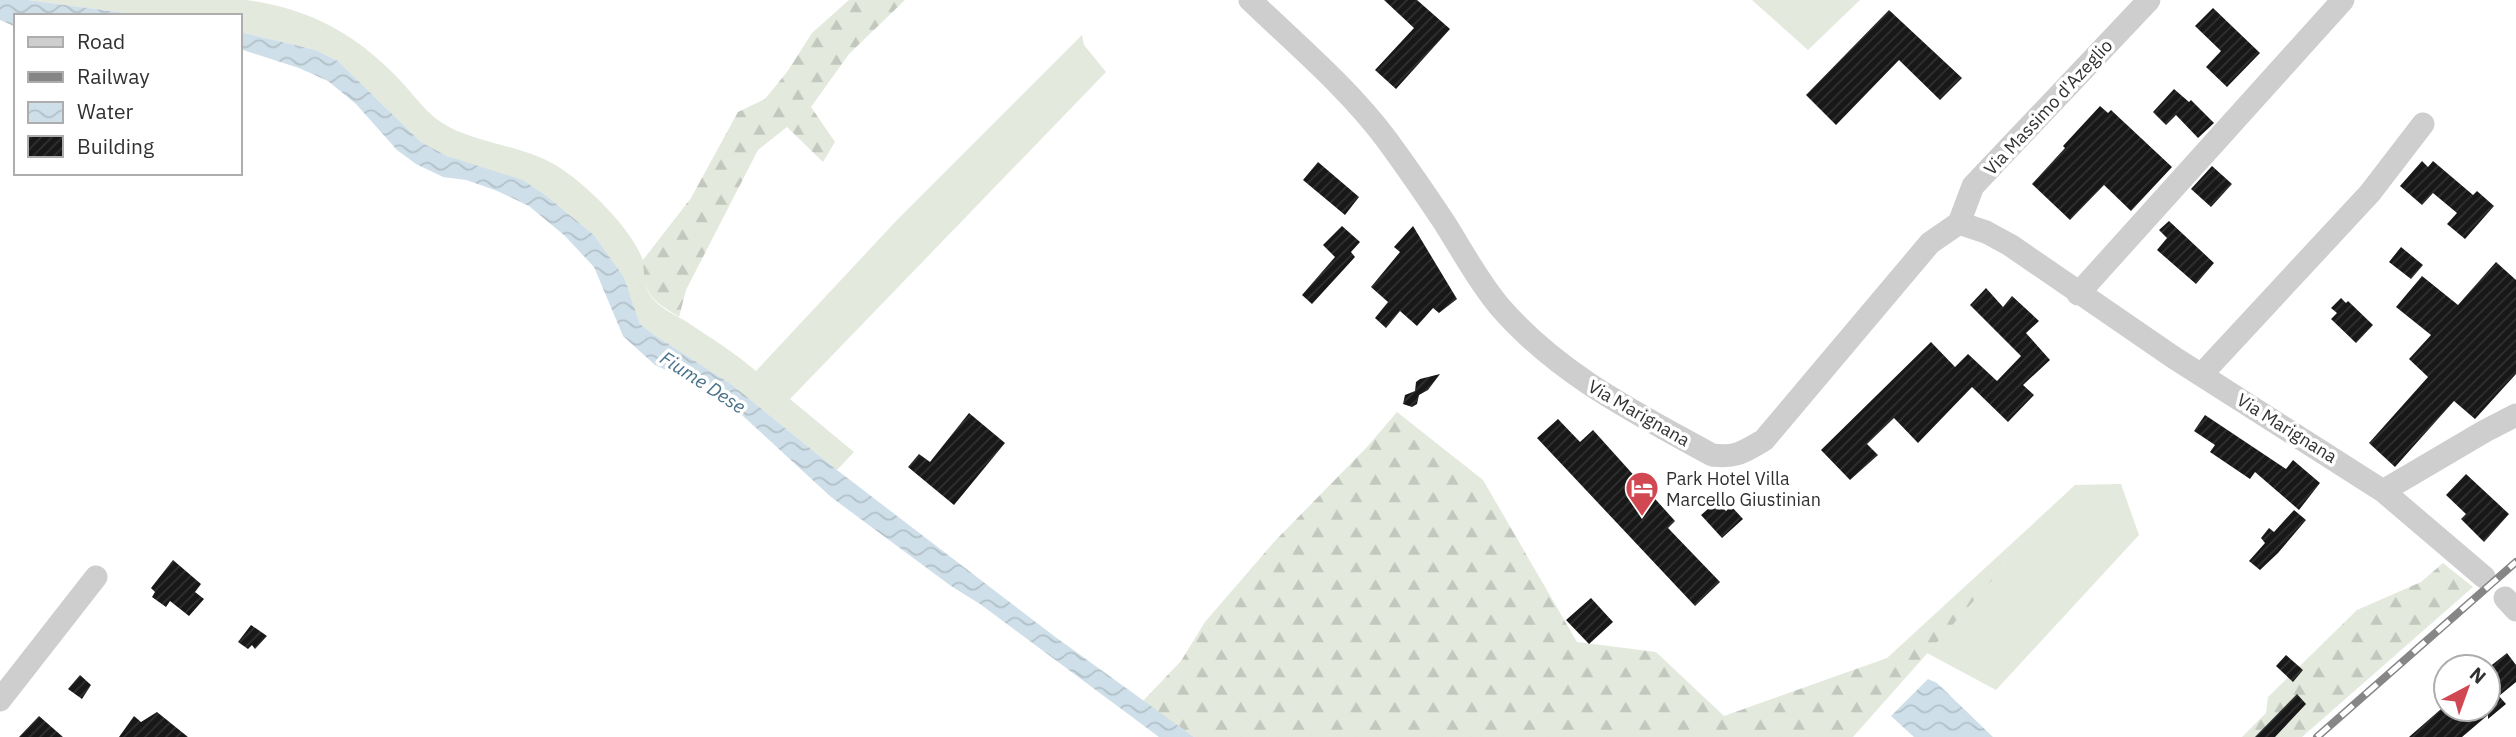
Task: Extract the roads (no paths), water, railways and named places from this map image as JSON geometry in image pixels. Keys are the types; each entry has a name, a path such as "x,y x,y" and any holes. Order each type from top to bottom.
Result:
{"street":[{"name":"Via Marignana","path":"1250,0 1354,102 1386,139 1443,220 1474,273 1501,308 1562,366 1615,402 1712,455 1730,457 1745,452 1764,440 1930,243 1959,223 1986,232 2010,245 2078,294 2383,491 2484,577"},
{"name":"Via Massimo d'Azeglio","path":"1959,223 1973,186 2149,0"},
{"path":"2078,294 2343,0"},
{"path":"2201,375 2370,193 2423,124"},
{"path":"2383,491 2516,415"},
{"path":"0,700 96,577"}],"water":[{"path":"0,0 28,0 133,14 14,14 14,26 0,20"},
{"name":"Fiume Dese","path":"242,32 316,50 338,61 421,142 447,156 523,180 549,198 594,235 624,277 640,324 731,384 837,470 1054,636 1194,737 1159,737 831,497 731,405 705,388 655,365 623,336 594,267 565,236 529,206 495,190 466,180 443,177 416,164 397,150 356,104 328,81 299,68 242,50"},
{"path":"1928,679 1937,683 1993,737 1914,737 1891,716"}],"railway":[{"path":"2317,737 2516,562"}],"place":[{"name":"Park Hotel Villa Marcello Giustinian","path":"1642,518"}]}
